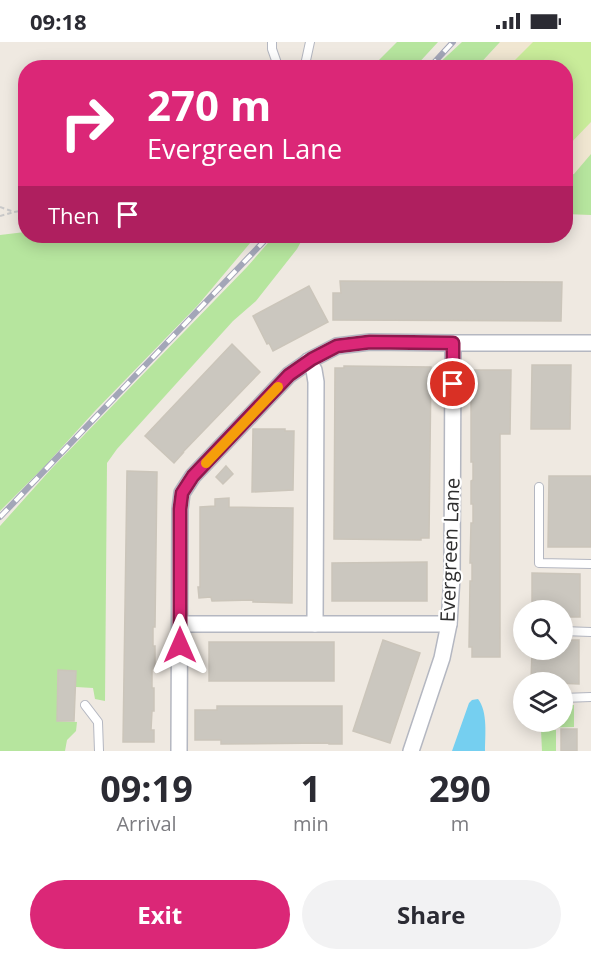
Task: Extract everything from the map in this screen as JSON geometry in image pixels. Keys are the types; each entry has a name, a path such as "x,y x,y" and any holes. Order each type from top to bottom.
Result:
{"street":[{"path":"179,751 180,509 182,493 193,476 289,375 337,346 370,342 591,343"},
{"name":"Evergreen Lane","path":"411,751 442,658 449,624 452,577 453,343"},
{"path":"309,361 314,370 316,382 315,624"},
{"path":"180,624 449,624"}],"lane":[{"path":"272,42 276,60"},
{"path":"306,60 310,42"},
{"path":"539,487 539,563 591,564"},
{"path":"573,631 591,632"},
{"path":"573,698 591,697"},
{"path":"86,705 98,722 99,751"}],"path":[{"path":"0,207 14,212"},
{"path":"0,216 18,211"}],"shaded area":[{"path":"500,42 591,42 591,215 573,214 573,60 484,60"}],"green space":[{"path":"397,42 438,42 421,60 379,60"},
{"path":"462,42 500,42 483,60 443,60"},
{"path":"533,42 591,42 591,122 573,141 573,60 515,60"},
{"path":"591,154 591,215 573,214 574,174"},
{"path":"18,233 18,243 250,243 198,305 0,511 0,235"},
{"path":"268,243 300,243 256,301 233,321 117,449 107,463 105,701 95,699 93,688 76,687 76,671 58,670 57,721 77,722 76,731 67,740 65,751 0,751 0,526 52,468"},
{"path":"541,732 556,732 556,751 542,751"}],"water":[{"path":"478,699 485,717 485,751 452,751 469,703"}],"building":[{"path":"340,281 562,282 561,321 333,320 333,293 341,293"},
{"path":"309,286 328,322 273,351 253,316"},
{"path":"232,344 260,372 174,463 145,436"},
{"path":"532,365 571,365 570,429 531,429"},
{"path":"344,366 431,367 429,538 421,538 421,540 334,539 335,368 344,368"},
{"path":"471,370 511,370 510,434 500,434 500,657 472,657 472,647 469,647 470,581 472,581 471,523 473,523"},
{"path":"253,429 294,431 293,490 252,492"},
{"path":"226,466 233,474 223,484 216,477"},
{"path":"127,471 157,472 155,627 153,627 155,669 152,669 154,711 152,711 151,730 154,730 154,742 123,742"},
{"path":"549,476 591,476 591,547 548,547"},
{"path":"229,498 229,507 293,508 292,603 253,602 253,600 212,601 211,597 199,598 200,507 215,506 215,499"},
{"path":"427,562 427,601 332,601 332,563"},
{"path":"532,573 580,574 580,617 573,617 573,600 532,600"},
{"path":"383,640 420,653 390,743 353,731"},
{"path":"573,640 579,640 579,684 573,684 573,672 531,672 532,660 573,660"},
{"path":"209,642 334,642 334,681 209,681"},
{"path":"58,670 76,671 74,721 57,721"},
{"path":"217,706 342,706 342,744 221,744 221,740 195,740 195,710 217,710"},
{"path":"573,729 577,729 577,751 561,751 561,732 573,732"}],"railway":[{"path":"436,60 453,42"},
{"path":"0,517 262,243"}],"slow traffic":[{"path":"206,463 278,387"}],"route":[{"path":"180,645 182,493 193,476 289,375 312,359 337,346 370,342 453,343 453,384"}]}
